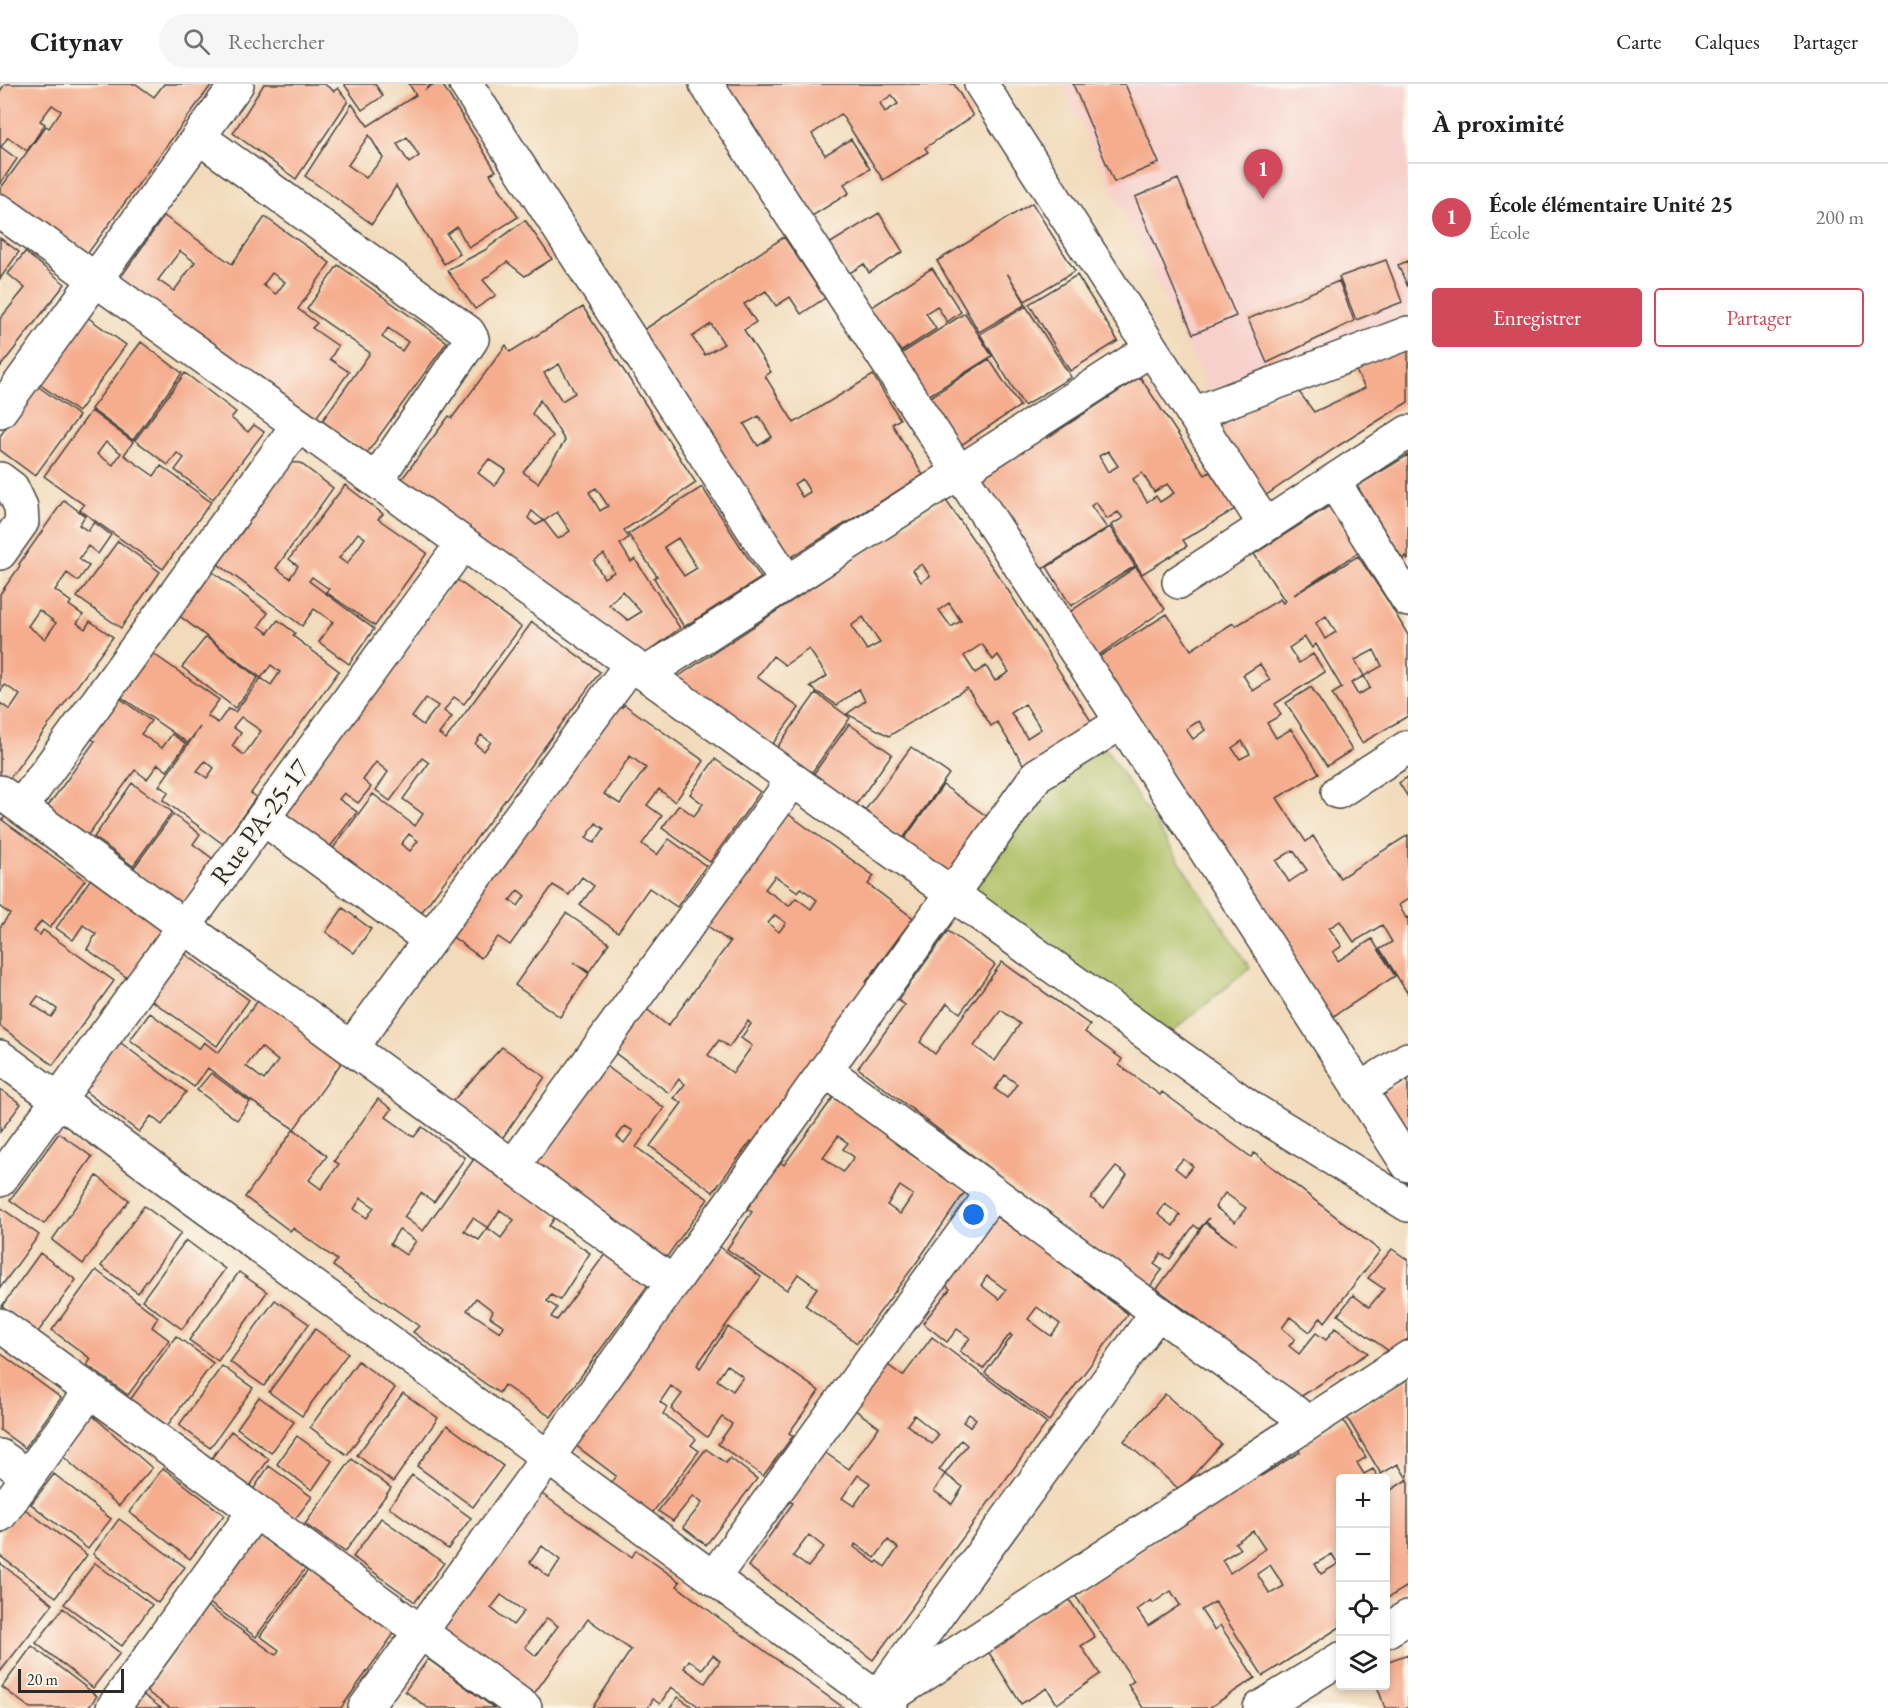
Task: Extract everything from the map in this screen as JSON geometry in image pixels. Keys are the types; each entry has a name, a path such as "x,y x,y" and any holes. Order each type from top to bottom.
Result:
{"street":[{"path":"0,411 237,84"},
{"path":"466,84 787,582"},
{"path":"706,84 1408,1165"},
{"path":"981,84 1265,525"},
{"path":"199,138 468,332 472,339 376,480"},
{"path":"0,211 1249,1107 1408,1205"},
{"path":"1193,414 1408,333"},
{"path":"351,1048 430,940 638,669 787,582 1151,349"},
{"path":"298,425 10,800 673,1283"},
{"path":"1179,582 1408,432"},
{"path":"0,479 12,488 21,507 22,522 0,553"},
{"path":"1333,481 1408,600"},
{"name":"Rue PA-25-17","path":"0,1180 463,543"},
{"path":"365,1708 1037,775 1122,722"},
{"path":"1338,792 1408,747"},
{"path":"513,1166 793,780"},
{"path":"263,818 430,940"},
{"path":"0,1058 883,1703"},
{"path":"1359,1090 1408,1059"},
{"path":"825,1070 1308,1422"},
{"path":"713,1578 993,1192"},
{"path":"883,1703 1157,1313"},
{"path":"0,1325 525,1708"},
{"path":"883,1703 1408,1358"},
{"path":"0,1515 90,1391"},
{"path":"0,1456 28,1476"},
{"path":"112,1708 255,1511"},
{"path":"1390,1628 1408,1617"},
{"path":"1260,1708 1336,1662"}],"shaded area":[{"path":"1062,84 1408,84 1408,314 1209,392"}],"green space":[{"path":"1104,746 1250,968 1167,1036 964,885 1044,785"}],"building":[{"path":"5,84 136,84 154,97 164,84 212,84 85,257 0,198 0,189 46,126 49,128 61,111 52,105 40,121 45,124 27,151 8,137 1,147 17,159 0,184 0,91"},
{"path":"264,84 324,84 334,91 338,88 348,101 296,179 233,133"},
{"path":"344,84 375,84 383,96 362,110"},
{"path":"409,84 432,84 425,90 434,84 442,84 496,171 490,174 518,217 469,248 457,227 447,234 460,254 444,264 396,186 372,224 305,176 352,104 368,126 416,95","holes":["369,135 383,158 366,178 348,165","407,137 419,156 409,163 397,144"]},
{"path":"725,84 954,84 973,116 925,148 928,152 883,180 841,114 812,134 825,155 851,139 870,169 844,184 849,193 804,221","holes":["892,95 898,104 885,112 880,103"]},
{"path":"1073,84 1125,84 1159,163 1114,182"},
{"path":"1178,179 1236,316 1193,334 1135,197"},
{"path":"1032,203 1075,271 1025,301 1007,273 1026,304 979,332 937,261"},
{"path":"879,213 903,252 869,273 864,264 848,274 829,244"},
{"path":"164,216 232,264 265,217 330,263 298,309 317,323 312,328 338,346 330,359 349,372 310,426 228,363 233,357 184,322 178,332 125,292 121,277","holes":["180,251 195,262 174,291 158,280","272,273 285,282 276,294 263,285"]},
{"path":"525,220 552,259 525,276 507,262 483,280 496,295 475,309 447,270 485,250"},
{"path":"784,237 825,298 801,314 790,297 776,306 766,291 744,304 756,322 744,330 771,372 765,376 794,423 873,375 900,419 892,424 923,475 782,563 636,335","holes":["711,324 724,344 705,355 692,337","759,416 772,437 758,446 744,424","802,479 810,492 802,497 794,484"]},
{"path":"0,238 19,252 0,279"},
{"path":"25,252 65,284 0,367 0,319 25,288 8,274"},
{"path":"1386,260 1402,302 1356,320 1339,277"},
{"path":"1408,261 1408,287 1398,265"},
{"path":"338,265 447,342 367,453 322,421 370,353 307,309","holes":["388,328 408,342 402,351 382,337"]},
{"path":"932,268 961,312 947,322 937,306 926,313 936,329 891,358 861,314"},
{"path":"1077,275 1118,341 1070,371 1029,304"},
{"path":"1339,281 1354,321 1267,363 1248,319"},
{"path":"1026,306 1071,377 1024,406 980,334"},
{"path":"583,307 696,483 624,530 628,538 620,544 631,562 635,559 680,628 632,664 398,484 449,416 452,418 506,345 510,352","holes":["559,364 575,393 562,401 544,373","540,400 565,441 538,483 523,472 553,436 532,414","489,459 506,470 495,486 478,473","596,488 608,506 600,511 589,492","532,511 544,521 536,525 528,518","557,512 570,531 558,539 544,521","604,554 614,572 604,578 594,561","622,591 641,612 628,620 609,605"]},
{"path":"80,312 126,345 78,412 31,378"},
{"path":"965,313 992,356 923,399 896,357"},
{"path":"141,342 182,373 133,440 91,409"},
{"path":"1408,347 1408,402 1262,498 1215,427 1252,403 1297,389 1314,412 1365,388 1355,369"},
{"path":"989,359 1020,406 949,453 918,405"},
{"path":"185,373 236,412 231,418 248,432 254,425 264,432 213,499 175,470 184,458 177,453 168,465 135,440"},
{"path":"1140,377 1205,475 1210,472 1235,509 1183,540 1187,546 1142,574 1111,525 1123,518 1118,512 1107,519 1096,502 1091,506 1107,528 1041,570 976,475 1043,433 1047,438","holes":["1108,451 1118,466 1108,472 1099,456","1142,473 1154,492 1167,484 1174,493 1160,502 1156,496 1147,502 1133,479"]},
{"path":"36,385 79,416 35,476 0,450 0,436"},
{"path":"91,411 133,442 124,455 154,476 161,466 211,502 163,569 80,510 84,505 44,476","holes":["106,442 121,453 113,465 97,454"]},
{"path":"1408,455 1408,560 1406,556 1402,559 1357,486"},
{"path":"282,462 300,463 333,488 276,568 290,578 298,566 289,559 345,485 383,514 378,519 427,553 375,626 326,592 329,589 312,577 309,581 374,629 349,664 319,642 333,622 314,609 302,626 218,564 245,528 240,524","holes":["358,533 365,538 347,564 339,558"]},
{"path":"702,487 761,578 684,627 654,578 657,576 628,534","holes":["678,538 697,568 684,576 664,547"]},
{"path":"945,499 1008,590 1096,729 1028,772 997,722 991,726 967,688 889,736 847,714 865,701 859,689 837,705 810,687 827,676 809,649 785,665 773,656 757,677 799,708 766,753 670,682","holes":["922,564 930,576 921,582 913,570","949,603 961,621 951,627 939,610","863,617 880,643 867,650 851,626","982,644 993,660 998,655 1009,672 995,681 986,666 975,673 964,656","1025,704 1041,729 1027,738 1011,713"]},
{"path":"64,500 85,516 79,525 88,531 94,522 111,535 98,554 88,546 79,559 89,566 78,581 67,573 55,590 71,602 69,605 83,615 77,623 85,629 90,621 113,637 7,782 0,777 0,703 10,710 20,695 5,685 0,692 0,594 20,566 19,564","holes":["39,610 56,623 45,639 28,626"]},
{"path":"1329,506 1359,552 1294,595 1358,556 1408,635 1408,716 1362,743 1332,694 1342,688 1316,644 1312,648 1305,637 1289,648 1299,663 1313,654 1325,672 1275,704 1281,715 1267,723 1276,738 1291,729 1319,773 1277,798 1306,842 1313,836 1340,878 1408,835 1408,899 1399,905 1406,918 1408,917 1408,994 1380,949 1392,942 1382,925 1354,942 1340,921 1329,928 1342,946 1333,952 1338,961 1372,939 1395,976 1326,1021 1092,661 1167,614 1191,650 1233,623 1236,626 1280,599 1283,603 1285,601 1254,554","holes":["1326,616 1336,632 1325,639 1316,623","1374,650 1382,666 1364,676 1355,660","1260,664 1270,680 1253,691 1243,675","1364,676 1370,688 1358,695 1351,683","1199,721 1205,730 1193,739 1186,729","1242,741 1250,754 1240,759 1232,748","1293,850 1307,870 1289,882 1276,861"]},
{"path":"1110,527 1135,566 1071,606 1047,567"},
{"path":"118,541 160,572 121,628 77,597"},
{"path":"206,567 268,613 259,626 268,633 278,620 295,633 293,636 339,671 251,793 256,797 223,844 163,800 169,792 159,786 200,727 188,743 117,694 148,650 219,700 207,716 218,723 228,709 235,712 261,678 173,611","holes":["271,665 280,672 271,685 261,678","241,717 261,731 244,755 232,746 241,733 233,727","205,761 214,768 207,778 197,771"]},
{"path":"1136,567 1165,609 1087,663 1058,620"},
{"path":"456,579 521,627 464,704 454,697 444,711 452,717 439,734 446,739 532,622 600,672 421,913 375,879 373,881 331,851 373,794 415,826 423,814 403,799 429,763 422,758 390,801 376,790 388,772 376,762 363,780 371,787 358,803 344,793 339,799 357,812 326,852 277,816","holes":["426,698 438,706 423,725 412,717","481,735 491,742 484,751 475,744","409,834 418,841 410,851 401,844"]},
{"path":"206,637 258,678 235,708 182,667"},
{"path":"1311,687 1352,750 1327,766 1286,703"},
{"path":"816,693 850,718 808,778 773,753"},
{"path":"118,697 151,721 141,734 162,748 172,734 186,744 167,771 158,764 147,779 135,770 88,835 48,806 95,741 89,737"},
{"path":"625,705 704,761 675,802 659,789 647,805 662,816 642,844 657,855 669,839 706,866 677,907 649,888 618,932 580,905 594,886 582,877 569,895 553,885 510,945 498,937 481,958 445,931 594,726","holes":["630,756 646,768 620,804 604,794","596,823 604,829 594,843 586,838","518,890 525,896 518,906 510,900"]},
{"path":"849,724 892,754 848,816 805,786"},
{"path":"911,747 949,774 897,847 858,820"},
{"path":"715,759 760,792 710,862 662,828 679,805 694,816 703,804 690,794"},
{"path":"1408,777 1408,797 1399,783"},
{"path":"132,783 172,812 133,866 94,837"},
{"path":"943,785 989,818 940,885 895,852"},
{"path":"0,813 5,817 2,820 85,880 50,928 41,921 34,931 40,935 43,930 114,981 53,1065 0,1026 0,927 10,914 0,907","holes":["38,996 57,1009 51,1017 32,1004"]},
{"path":"173,814 200,834 193,844 213,859 181,903 133,869"},
{"path":"788,814 874,876 868,884 913,918 866,982 872,987 756,1144 751,1141 713,1192 650,1146 682,1103 674,1098 685,1084 679,1079 669,1093 611,1050 644,1007 668,1026 730,942 705,924","holes":["775,876 798,892 801,888 817,900 811,909 796,898 789,906 765,889","775,915 786,923 779,932 768,923","748,1021 751,1024 741,1038 752,1046 733,1073 708,1055 719,1040 729,1047"]},
{"path":"92,877 165,927 129,979 87,949 96,934 83,925 73,940 56,928"},
{"path":"343,908 371,929 354,953 326,932"},
{"path":"566,913 609,943 589,972 573,962 589,974 560,1017 515,985"},
{"path":"948,931 995,965 960,1013 947,1003 920,1042 935,1054 1002,962 1090,1025 1085,1032 1122,1059 1119,1065 1160,1095 1162,1092 1251,1157 1254,1153 1380,1251 1325,1322 1321,1317 1310,1332 1290,1317 1282,1328 1295,1339 1289,1346 1299,1354 1316,1333 1326,1340 1335,1328 1368,1353 1294,1401 1194,1327 1199,1320 1157,1289 1205,1223 1236,1245 1206,1222 1209,1218 1199,1229 1194,1225 1170,1259 1161,1253 1154,1264 1162,1270 1141,1299 1099,1268 1108,1255 1069,1229 858,1068 905,1005 898,1000","holes":["1001,1010 1020,1024 995,1061 974,1046","1005,1075 1017,1084 1007,1098 995,1089","1183,1159 1193,1166 1185,1176 1175,1168","1116,1167 1127,1175 1104,1208 1091,1198","1225,1193 1246,1208 1235,1222 1215,1207","1165,1204 1180,1215 1173,1226 1158,1214"]},
{"path":"181,951 249,1000 217,1046 148,998"},
{"path":"260,998 344,1059 294,1129 250,1100 208,1068 194,1087 130,1040 150,1013 199,1049 204,1042 218,1053","holes":["261,1047 278,1061 264,1080 246,1066"]},
{"path":"117,1040 186,1092 162,1125 151,1116 139,1132 81,1088"},
{"path":"502,1047 545,1077 501,1140 450,1104"},
{"path":"595,1058 664,1108 636,1147 708,1199 663,1262 526,1170","holes":["625,1126 633,1131 624,1143 617,1137"]},
{"path":"211,1073 250,1102 237,1120 197,1090"},
{"path":"1408,1077 1408,1148 1375,1098"},
{"path":"0,1089 21,1104 0,1132"},
{"path":"835,1095 898,1139 895,1143 965,1192 857,1343 805,1305 817,1288 798,1274 787,1290 727,1249 752,1212 743,1206 776,1159 784,1165","holes":["838,1136 848,1143 843,1149 854,1157 843,1172 823,1157","900,1186 913,1195 900,1214 887,1205"]},
{"path":"378,1099 392,1109 386,1117 414,1137 422,1127 465,1158 434,1202 421,1193 404,1217 423,1231 476,1156 556,1216 549,1226 590,1253 560,1300 551,1295 547,1301 557,1308 551,1317 557,1320 605,1254 648,1285 551,1417 504,1385 499,1393 458,1365 413,1332 419,1326 333,1266 337,1260 293,1228 290,1231 245,1197 294,1129 327,1156 309,1180 321,1189 339,1164 334,1161","holes":["361,1198 374,1207 367,1218 354,1209","500,1210 514,1220 501,1238 488,1228","473,1218 488,1228 479,1240 464,1231","399,1229 416,1241 406,1255 390,1244","476,1298 493,1311 490,1317 504,1326 500,1332 467,1310"]},
{"path":"59,1133 92,1157 44,1224 10,1200"},
{"path":"97,1176 129,1200 83,1264 52,1240"},
{"path":"144,1206 181,1233 138,1293 101,1266"},
{"path":"0,1207 39,1235 0,1288"},
{"path":"992,1214 1128,1314 1049,1421 985,1373 1012,1336 1010,1334 983,1369 960,1351 970,1338 957,1329 947,1342 923,1323 950,1289 941,1281","holes":["987,1276 1006,1290 999,1299 981,1285","1037,1307 1060,1324 1051,1336 1028,1319"]},
{"path":"186,1240 225,1269 182,1329 142,1300"},
{"path":"716,1244 761,1277 697,1365 700,1368 728,1327 819,1391 789,1433 793,1436 763,1476 718,1444 732,1424 722,1417 707,1437 671,1409 682,1394 671,1386 660,1402 667,1407 663,1414 696,1439 691,1445 699,1451 650,1516 609,1485 616,1476 574,1444","holes":["727,1365 743,1377 733,1391 717,1380"]},
{"path":"1392,1249 1408,1260 1408,1339 1389,1351 1338,1315 1353,1295 1369,1307 1384,1289 1368,1278"},
{"path":"40,1253 76,1280 38,1332 2,1306"},
{"path":"96,1270 158,1317 152,1327 169,1340 128,1395 87,1365 91,1359 52,1330"},
{"path":"239,1272 267,1292 218,1361 189,1340"},
{"path":"275,1300 309,1324 264,1386 230,1362"},
{"path":"315,1329 348,1353 302,1416 269,1392"},
{"path":"176,1336 213,1363 167,1426 130,1400"},
{"path":"932,1337 1047,1423 873,1660 748,1566 793,1503 789,1501 824,1452 849,1469 879,1427 851,1407 885,1363 903,1376","holes":["969,1414 976,1419 970,1427 963,1422","914,1415 939,1435 932,1444 907,1425","961,1440 967,1445 945,1474 939,1470","945,1474 963,1487 952,1504 934,1491","858,1475 870,1483 854,1506 842,1498","809,1535 824,1547 808,1567 793,1556","888,1540 898,1548 885,1567 854,1547 855,1544 875,1558"]},
{"path":"0,1353 61,1398 25,1448 0,1430"},
{"path":"358,1361 395,1388 347,1455 310,1427"},
{"path":"222,1366 253,1388 210,1448 179,1425"},
{"path":"1408,1379 1408,1476 1406,1477 1398,1464 1381,1474 1346,1416"},
{"path":"403,1393 438,1418 393,1482 357,1455"},
{"path":"1165,1394 1221,1444 1180,1490 1124,1441"},
{"path":"259,1397 294,1422 271,1453 237,1428"},
{"path":"92,1415 152,1468 119,1506 59,1453"},
{"path":"1343,1420 1366,1457 1357,1463 1364,1474 1336,1474 1336,1561 1332,1554 1315,1564 1321,1574 1336,1565 1336,1630 1263,1676 1215,1602 1201,1610 1214,1630 1220,1625 1255,1678 1209,1708 1143,1708 1128,1685 1134,1681 1074,1594 1259,1473 1261,1476 1300,1452 1297,1447","holes":["1253,1531 1265,1549 1230,1573 1222,1560 1240,1549 1235,1543","1270,1565 1284,1586 1270,1594 1257,1574","1171,1591 1180,1605 1148,1626 1137,1610 1151,1600 1153,1603"]},
{"path":"447,1425 503,1466 473,1507 417,1466"},
{"path":"231,1431 269,1459 247,1490 209,1462"},
{"path":"297,1436 332,1461 312,1490 277,1464"},
{"path":"706,1449 726,1463 730,1458 757,1479 706,1545 683,1527 702,1503 693,1496 673,1521 658,1511"},
{"path":"352,1459 391,1488 345,1552 305,1524"},
{"path":"269,1466 312,1497 289,1527 248,1497"},
{"path":"163,1468 224,1515 190,1559 129,1512"},
{"path":"1373,1469 1376,1474 1364,1474"},
{"path":"54,1474 111,1519 88,1549 31,1504"},
{"path":"412,1475 471,1518 448,1549 389,1507"},
{"path":"1408,1479 1408,1586 1390,1597 1390,1528 1390,1491"},
{"path":"539,1492 632,1557 636,1550 680,1582 677,1586 719,1618 844,1708 701,1708 671,1687 660,1704 653,1699 648,1708 592,1708 631,1650 588,1619 533,1695 439,1630","holes":["542,1546 560,1560 549,1577 530,1562","501,1595 524,1611 513,1625 491,1608","547,1618 558,1626 536,1656 525,1647","713,1655 720,1661 705,1683 684,1668 689,1660 702,1669"]},
{"path":"22,1507 87,1555 56,1597 0,1556 0,1536"},
{"path":"381,1518 444,1563 415,1602 353,1557"},
{"path":"119,1519 185,1567 158,1603 93,1554"},
{"path":"259,1531 307,1566 256,1637 208,1602"},
{"path":"0,1563 53,1604 0,1672"},
{"path":"95,1563 152,1605 122,1646 64,1604"},
{"path":"311,1566 398,1628 341,1708 170,1708 146,1691 206,1605 276,1655 279,1650 260,1636"},
{"path":"1066,1595 1095,1637 1081,1646 1100,1674 1057,1704 1047,1688 1021,1704 986,1648"},
{"path":"63,1608 120,1653 93,1688 36,1643"},
{"path":"32,1646 97,1696 88,1708 30,1708 2,1687"},
{"path":"1408,1654 1408,1708 1385,1708 1378,1690 1390,1690 1390,1661"},
{"path":"428,1659 494,1708 428,1708 405,1691"},
{"path":"142,1694 161,1708 131,1708"},
{"path":"678,1697 694,1708 670,1708"}],"place":[{"name":"École élémentaire Unité 25","path":"1263,199"}]}
